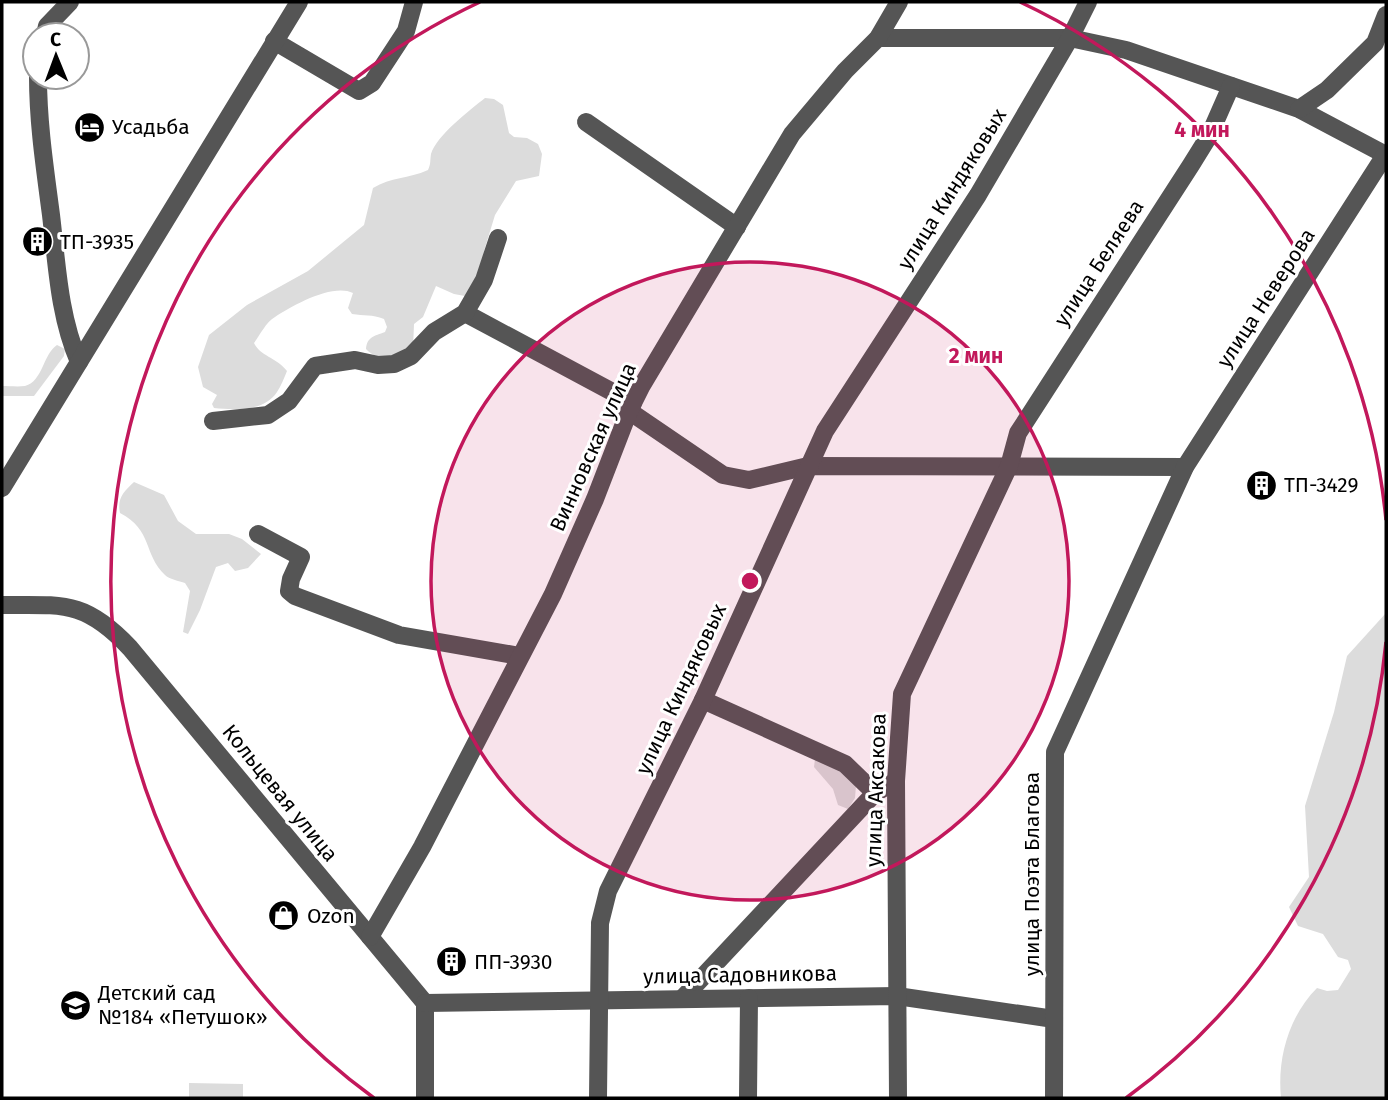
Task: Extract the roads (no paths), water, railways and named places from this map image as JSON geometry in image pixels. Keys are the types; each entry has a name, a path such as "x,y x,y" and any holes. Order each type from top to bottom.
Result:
{"street":[{"path":"52,21 70,2"},
{"path":"2,488 299,2"},
{"path":"274,41 359,91 372,83 406,31 414,2"},
{"name":"Винновская улица","path":"370,937 422,847 552,594 589,513 631,407 792,134 845,71 878,38 899,2"},
{"name":"улица Киндяковых","path":"598,1098 600,923 608,891 703,700 825,431 978,195 1070,38 1088,2"},
{"path":"1299,109 1327,90 1381,44 1386,15"},
{"path":"878,38 1070,38 1126,50 1299,109 1386,155"},
{"name":"улица Беляева","path":"1009,466 1018,433 1191,165 1209,135 1231,86"},
{"path":"38,91 61,293 68,336 79,362"},
{"path":"586,122 737,227"},
{"name":"улица Неверова","path":"1185,467 1386,155"},
{"path":"213,421 268,415 289,401 315,366 355,360 378,365 394,364 411,356 433,332 465,313 484,280 498,238"},
{"path":"465,313 631,407 723,475 749,480 808,466 1185,467"},
{"name":"улица Аксакова","path":"898,1098 896,781 902,694 1009,466"},
{"name":"улица Поэта Благова","path":"1054,1098 1055,752 1185,467"},
{"path":"258,534 301,557 291,579 289,591 295,596 399,635 520,656"},
{"name":"Кольцевая улица","path":"2,606 74,608 93,616 113,630 425,1003"},
{"path":"703,700 845,764 875,793"},
{"path":"682,999 875,793 896,781"},
{"name":"улица Садовникова","path":"425,1003 897,996 1054,1019"},
{"path":"748,1098 749,998"},
{"path":"425,1003 425,1098"}],"place":[{"name":"Усадьба","path":"89,127"},
{"name":"ТП-3935","path":"37,242"},
{"name":"ТП-3429","path":"1261,485"},
{"name":"Ozon","path":"284,916"},
{"name":"ПП-3930","path":"451,962"},
{"name":"Детский сад №184 «Петушок»","path":"75,1005"}]}
